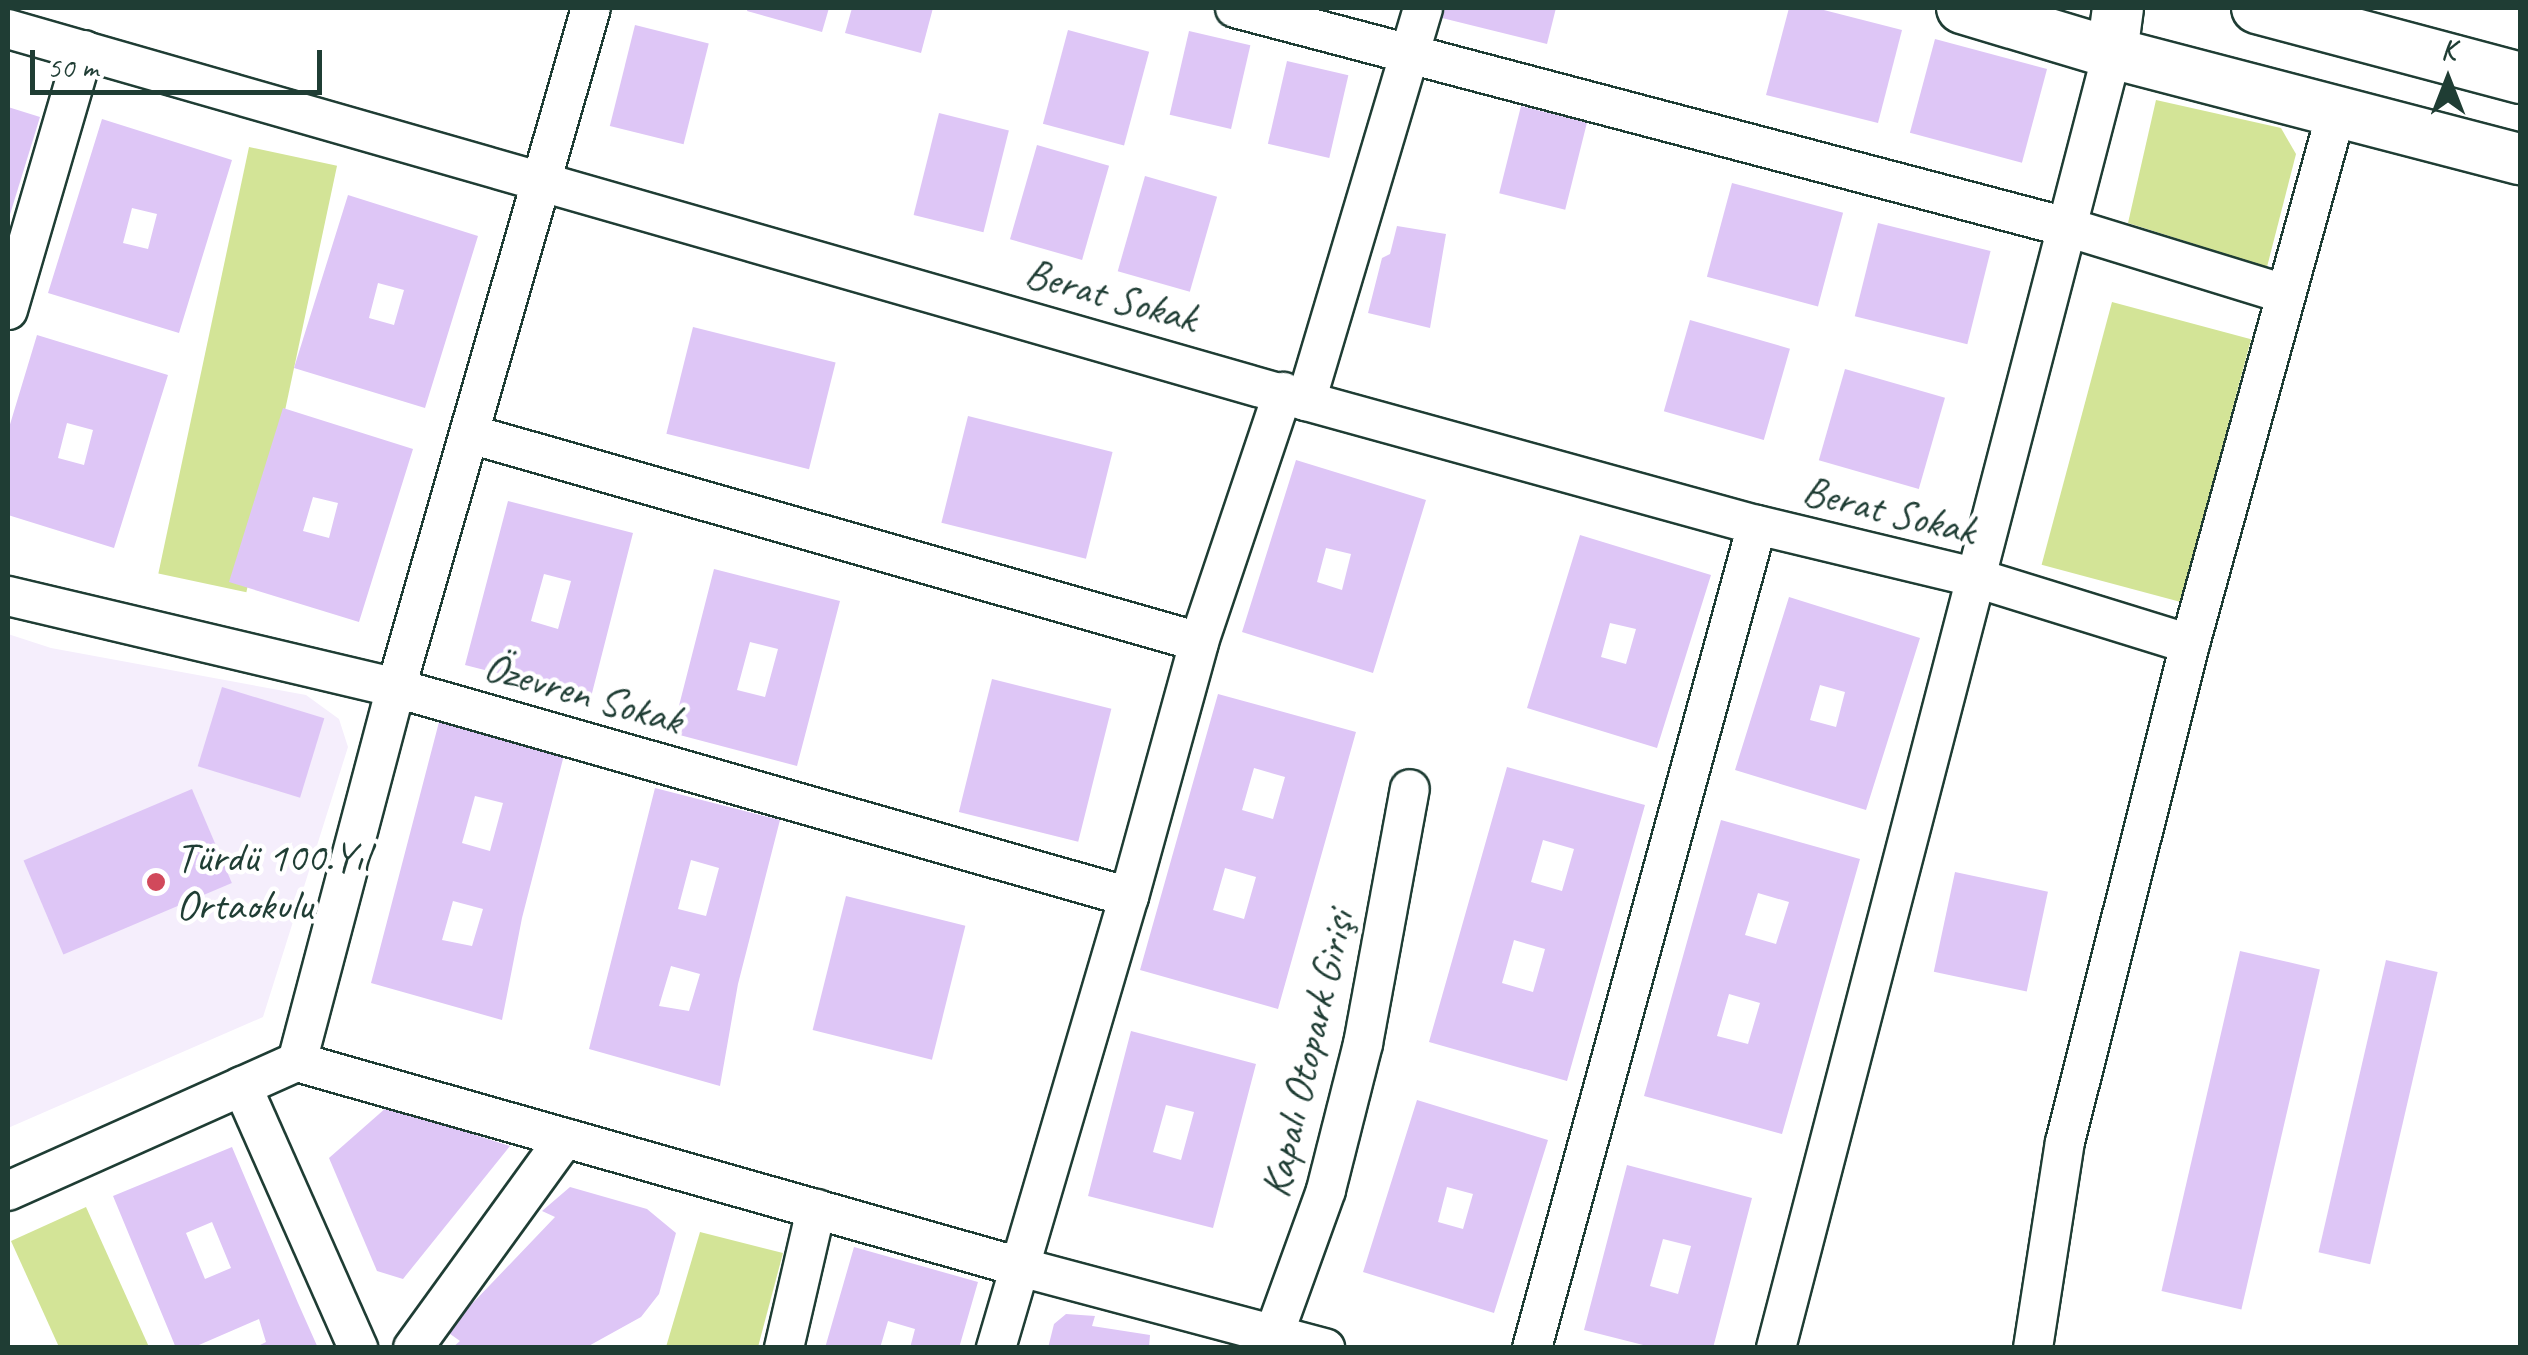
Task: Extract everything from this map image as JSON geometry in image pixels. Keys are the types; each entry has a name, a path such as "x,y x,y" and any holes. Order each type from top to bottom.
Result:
{"main road":[{"path":"1962,8 2115,30 2336,110 2520,159"},
{"path":"2257,8 2520,78"},
{"path":"2336,110 2355,34"}],"street":[{"path":"296,1062 396,688 591,8"},
{"path":"1236,8 2070,228 2284,294"},
{"path":"996,1348 1129,898 1199,642 1294,397 1423,8"},
{"name":"Berat Sokak","path":"8,29 1294,397 1757,525 1973,576 2190,644"},
{"path":"1776,1348 1973,576 2070,228 2115,30"},
{"path":"8,310 84,50"},
{"path":"2034,1348 2065,1142 2190,644 2336,110"},
{"path":"470,434 1199,642"},
{"path":"1532,1348 1757,525"},
{"name":"Özevren Sokak","path":"8,596 396,688 1129,898"},
{"name":"Kapalı Otopark Girişi","path":"1274,1334 1326,1190 1345,1118 1410,789"},
{"path":"8,1191 296,1062 1020,1267 1324,1348"},
{"path":"242,1086 358,1348"},
{"path":"413,1348 565,1138"},
{"path":"784,1348 816,1209"}],"shaded area":[{"name":"Türdü 100.Yıl Ortaokulu","path":"8,634 51,648 306,695 339,719 348,747 263,1017 8,1128"}],"green space":[{"path":"2156,100 2281,128 2296,154 2267,267 2128,223"},
{"path":"249,147 337,166 246,592 158,573"},
{"path":"2112,302 2251,339 2181,602 2042,565"},
{"path":"86,1207 149,1347 59,1347 11,1241"},
{"path":"700,1232 783,1253 758,1347 666,1347"}],"building":[{"path":"829,8 822,32 747,11"},
{"path":"852,8 933,8 921,53 845,33"},
{"path":"1445,8 1556,8 1547,44 1442,18"},
{"path":"1789,8 1816,8 1902,30 1878,123 1766,95"},
{"path":"635,25 709,43 684,144 610,126"},
{"path":"1068,30 1149,52 1124,145 1043,124"},
{"path":"1189,31 1250,45 1231,129 1170,115"},
{"path":"1935,39 2047,69 2022,163 1910,133"},
{"path":"1287,61 1348,75 1329,158 1268,144"},
{"path":"1521,106 1587,122 1565,210 1499,193"},
{"path":"8,107 40,117 8,221"},
{"path":"939,113 1009,130 983,232 914,215"},
{"path":"102,119 232,160 179,333 48,293","holes":["132,208 157,214 148,249 123,243"]},
{"path":"1037,145 1109,166 1082,260 1010,239"},
{"path":"1145,176 1217,197 1190,292 1118,271"},
{"path":"1732,183 1843,213 1818,306 1707,277"},
{"path":"348,195 478,236 425,408 294,368","holes":["378,283 404,290 394,325 369,318"]},
{"path":"1878,223 1991,251 1967,344 1855,316"},
{"path":"1397,226 1446,234 1430,328 1368,313 1382,258 1390,254"},
{"path":"1690,320 1790,349 1764,440 1664,411"},
{"path":"693,327 836,363 809,469 666,434"},
{"path":"37,335 168,375 114,548 8,515 8,431","holes":["67,423 93,430 84,465 58,458"]},
{"path":"1845,369 1945,398 1919,489 1819,460"},
{"path":"283,408 413,449 359,622 229,582","holes":["313,497 338,503 329,538 303,531"]},
{"path":"968,416 1113,452 1086,559 941,523"},
{"path":"1296,460 1426,500 1373,673 1242,632","holes":["1326,548 1351,554 1342,590 1317,582"]},
{"path":"508,501 633,533 591,697 465,665","holes":["544,574 571,581 558,629 531,621"]},
{"path":"1580,535 1711,575 1657,748 1527,708","holes":["1610,623 1636,629 1626,664 1601,657"]},
{"path":"714,569 840,601 797,766 672,733","holes":["750,642 778,649 765,697 737,690"]},
{"path":"1789,597 1920,638 1866,810 1735,770","holes":["1820,685 1845,692 1836,727 1810,720"]},
{"path":"992,679 1111,709 1078,842 959,812"},
{"path":"222,687 324,718 300,798 198,766"},
{"path":"1218,694 1356,732 1278,1009 1140,970","holes":["1254,768 1285,777 1273,819 1242,810","1225,868 1256,877 1244,919 1213,910"]},
{"path":"439,722 564,755 522,918 502,1020 371,983","holes":["475,796 503,803 490,851 462,843","453,901 483,909 472,946 442,940"]},
{"path":"1507,767 1645,805 1567,1081 1429,1042","holes":["1543,840 1574,849 1562,891 1531,882","1514,940 1545,949 1533,992 1502,983"]},
{"path":"655,788 780,820 738,984 720,1086 589,1049","holes":["691,860 719,868 706,916 678,909","671,966 700,974 689,1011 659,1006"]},
{"path":"192,789 232,883 63,954 24,861"},
{"path":"1721,820 1860,859 1782,1134 1644,1096","holes":["1758,893 1789,902 1776,944 1745,935","1729,994 1760,1003 1748,1044 1717,1036"]},
{"path":"1955,872 2048,892 2027,992 1934,972"},
{"path":"846,896 965,926 932,1060 813,1030"},
{"path":"2240,951 2320,969 2241,1310 2161,1291"},
{"path":"2386,960 2438,972 2370,1264 2319,1252"},
{"path":"1131,1031 1256,1064 1213,1228 1088,1196","holes":["1166,1105 1194,1112 1181,1160 1153,1152"]},
{"path":"1417,1100 1548,1140 1494,1313 1363,1272","holes":["1447,1187 1473,1194 1463,1229 1438,1222"]},
{"path":"387,1107 510,1146 403,1279 377,1271 329,1158"},
{"path":"232,1147 318,1348 254,1348 266,1342 259,1319 192,1348 176,1348 113,1196","holes":["212,1222 231,1268 205,1279 186,1233"]},
{"path":"1627,1165 1752,1198 1713,1348 1655,1348 1584,1330","holes":["1663,1239 1691,1246 1678,1294 1650,1286"]},
{"path":"570,1187 647,1209 676,1233 659,1294 641,1317 585,1348 452,1348 460,1341 446,1331 555,1217 542,1211"},
{"path":"854,1247 978,1282 959,1348 910,1348 915,1329 888,1321 880,1348 825,1348"},
{"path":"1066,1314 1095,1316 1092,1326 1150,1335 1149,1348 1048,1348 1054,1324"}],"place":[{"name":"Türdü 100.Yıl Ortaokulu","path":"156,882"}]}
